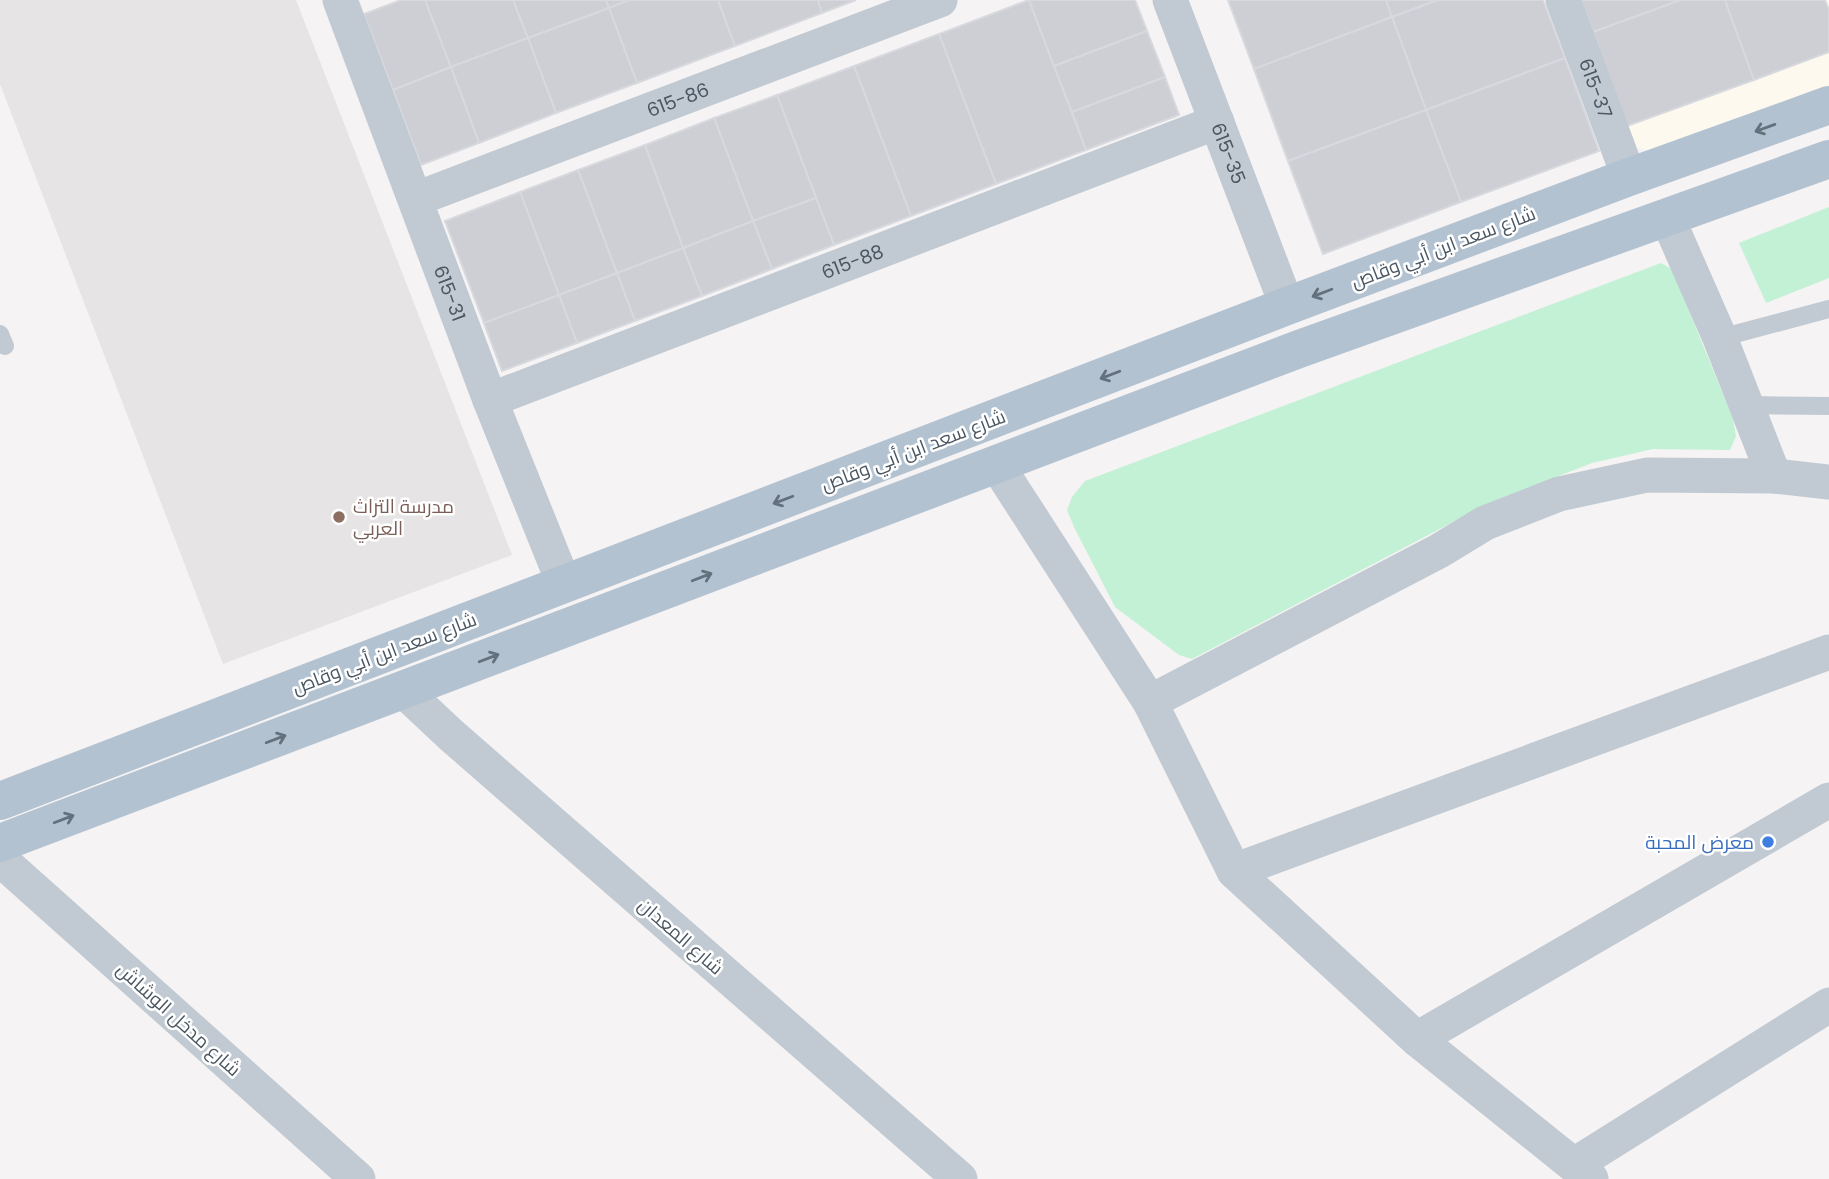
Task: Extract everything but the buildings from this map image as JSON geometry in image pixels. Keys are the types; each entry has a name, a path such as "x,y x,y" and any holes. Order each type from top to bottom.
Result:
{"main road":[{"name":"شارع سعد ابن أبي وقاص","path":"0,801 1287,306 1829,105"},
{"path":"0,844 1299,349 1829,159"}],"street":[{"name":"615-31","path":"340,0 490,400 564,584"},
{"name":"615-86","path":"415,199 940,0"},
{"name":"615-35","path":"1171,0 1287,306"},
{"name":"615-37","path":"1563,0 1629,177"},
{"name":"615-88","path":"490,400 1217,122"},
{"path":"1667,217 1720,338 1774,476"},
{"path":"997,465 1150,702 1234,871 1417,1039 1582,1172 1829,1005"},
{"path":"1150,702 1439,551 1485,523 1559,494 1647,475 1774,476 1829,482"},
{"path":"1234,871 1829,652"},
{"name":"شارع المعدان","path":"403,690 451,735 960,1179"},
{"path":"1417,1039 1829,800"},
{"name":"شارع مدخل الوشاش","path":"0,859 358,1179"}],"lane":[{"path":"1720,338 1829,309"},
{"path":"1746,405 1829,407"}],"shaded area":[{"path":"0,0 296,0 512,555 223,664 0,84"},
{"path":"1681,0 1829,0 1829,87 1652,151 1627,146 1617,132"}],"green space":[{"path":"1829,207 1829,278 1766,303 1739,243"},
{"path":"1661,263 1672,269 1733,419 1736,436 1730,450 1653,449 1592,463 1515,493 1453,522 1192,659 1179,655 1115,607 1067,510 1072,497 1085,481"}],"place":[{"name":"مدرسة التراث العربي","path":"339,517"},
{"name":"معرض المحبة","path":"1768,842"}]}
